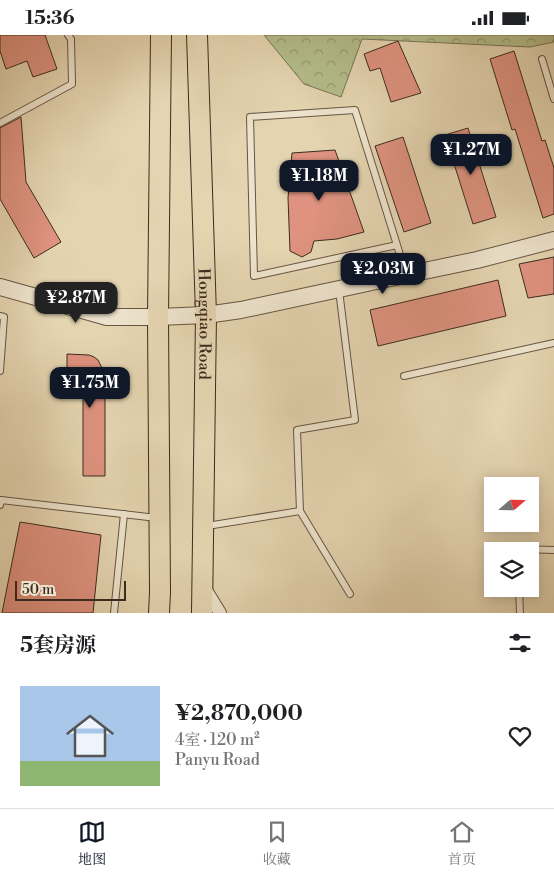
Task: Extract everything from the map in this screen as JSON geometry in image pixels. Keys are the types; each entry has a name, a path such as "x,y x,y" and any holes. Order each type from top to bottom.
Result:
{"main road":[{"path":"160,613 158,317 161,35"},
{"name":"Hongqiao Road","path":"197,35 206,315 202,613"}],"street":[{"path":"0,287 107,317 206,315 241,310 477,260 554,240"},
{"path":"202,585 220,613"}],"lane":[{"path":"0,123 72,84 71,39 68,35"},
{"path":"542,59 554,99"},
{"path":"397,245 254,277 250,117 355,110 397,245 406,275"},
{"path":"339,289 355,420 297,430 300,511 350,594"},
{"path":"0,316 4,317 0,371"},
{"path":"404,376 554,343"},
{"path":"0,505 1,499 160,519"},
{"path":"203,527 300,511"},
{"path":"114,613 124,514"},
{"path":"539,550 554,550"},
{"path":"520,597 520,613"}],"green space":[{"path":"264,35 554,35 554,42 530,47 362,39 341,97 304,84"}],"building":[{"path":"0,35 45,35 57,69 33,77 27,61 6,69 0,51"},
{"path":"398,41 421,93 391,102 380,68 370,71 364,54"},
{"path":"514,51 542,141 545,140 554,168 554,214 543,218 515,129 512,130 490,59"},
{"path":"21,117 26,182 61,242 34,258 0,199 0,128"},
{"path":"468,128 496,217 473,224 445,135"},
{"path":"403,137 431,223 404,232 375,146"},
{"path":"335,150 364,232 337,239 314,241 311,252 302,257 290,251 288,198 292,153"},
{"path":"554,257 554,294 528,298 519,264"},
{"path":"498,280 506,316 378,346 370,310"},
{"path":"67,354 94,357 98,360 104,372 105,476 83,476 83,396 67,396"},
{"path":"20,522 101,535 93,613 2,613"}]}
